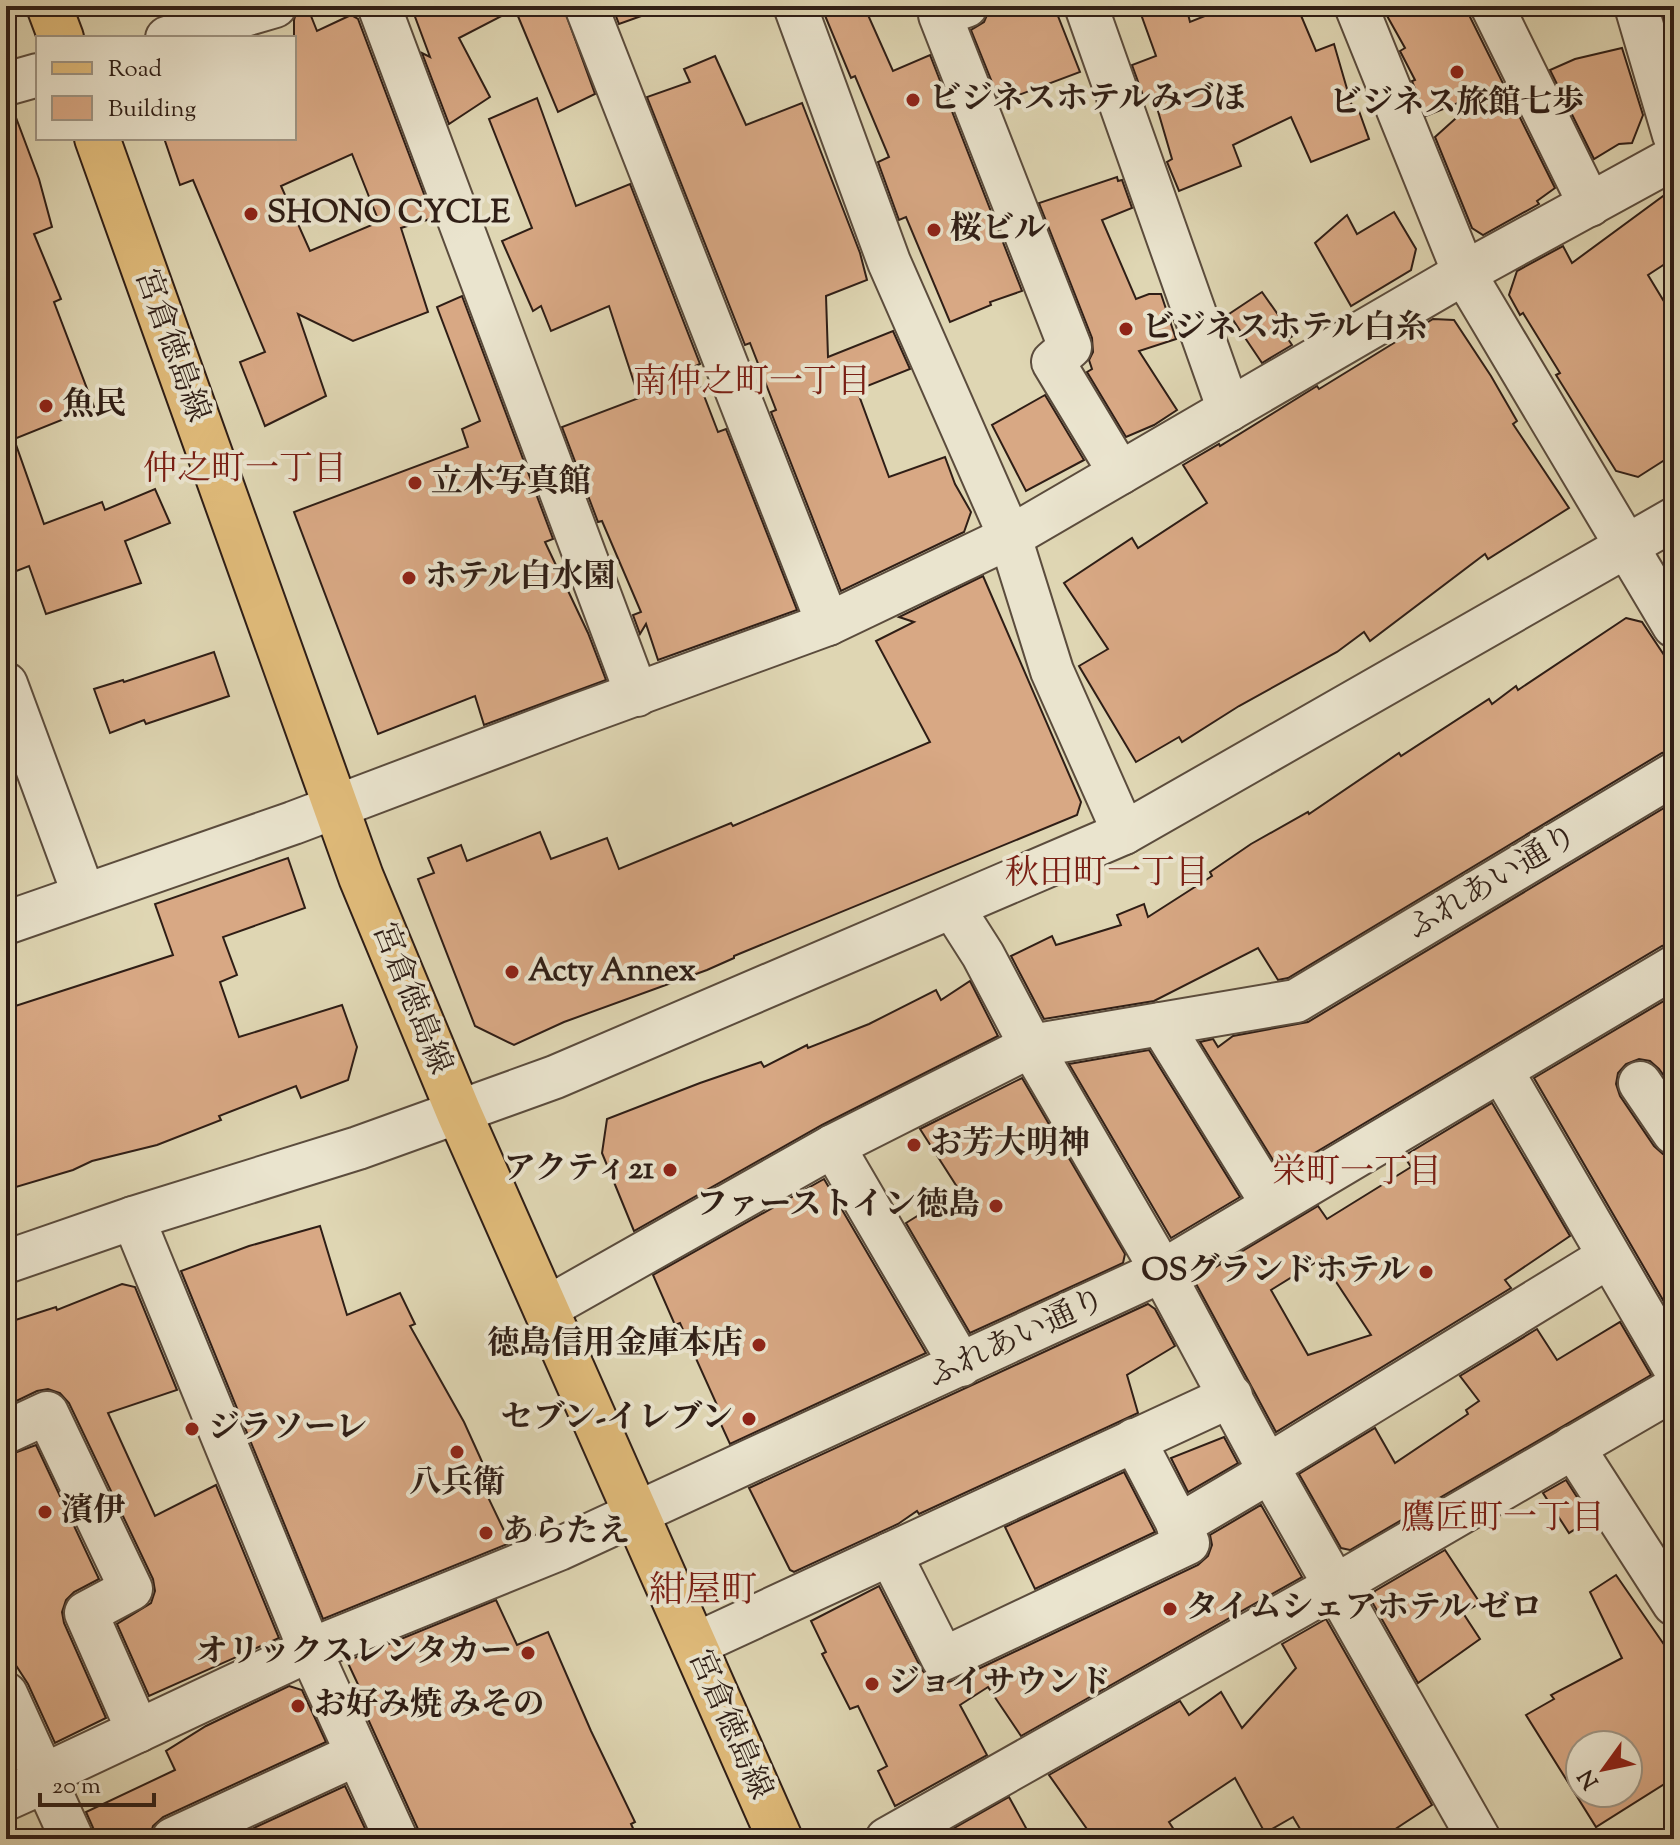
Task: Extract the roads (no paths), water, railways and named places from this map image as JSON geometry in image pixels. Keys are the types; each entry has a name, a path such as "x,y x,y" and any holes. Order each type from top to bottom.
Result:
{"main road":[{"path":"49,6 60,36"},
{"name":"宮倉徳島線","path":"98,140 361,877 459,1113 780,1839"}],"street":[{"path":"174,36 275,6"},
{"path":"379,6 637,695"},
{"path":"586,6 828,624"},
{"path":"795,6 889,262 1010,537 1052,671 1124,833"},
{"path":"966,6 940,15 1070,347 1053,362 1120,473"},
{"path":"1086,6 1229,410"},
{"path":"1356,6 1464,273 1674,626"},
{"path":"1492,6 1590,205"},
{"path":"1636,6 1674,135"},
{"path":"6,84 36,76"},
{"path":"6,923 335,807 828,624 1010,537 1464,273 1674,158"},
{"path":"6,1262 133,1218 358,1148 555,1077 1124,833 1674,519"},
{"path":"6,684 84,895"},
{"name":"ふれあい通り","path":"545,1309 833,1146 1031,1046 1296,1001 1674,774"},
{"path":"953,908 983,955 1031,1046 1162,1271 1269,1468 1479,1839"},
{"name":"ふれあい通り","path":"6,1799 26,1790 44,1775 310,1650 559,1549 1162,1271 1674,967"},
{"path":"1161,1024 1273,1205"},
{"path":"1501,1070 1674,1367"},
{"path":"1640,1083 1674,1133"},
{"path":"833,1146 961,1365"},
{"path":"133,1218 310,1650 396,1839"},
{"path":"1178,1526 1608,1257"},
{"path":"887,1839 1335,1586 1674,1389"},
{"path":"694,1645 1231,1396"},
{"path":"6,1432 47,1413 131,1589 86,1613 138,1731"},
{"path":"890,1554 943,1659 1188,1543 1134,1440"},
{"path":"1573,1447 1674,1604"},
{"path":"6,1694 72,1839"},
{"path":"173,1839 357,1754"}],"place":[{"name":"ビジネス旅館七歩","path":"1457,72"},
{"name":"ビジネスホテルみづほ","path":"913,100"},
{"name":"SHONO CYCLE","path":"251,214"},
{"name":"桜ビル","path":"934,230"},
{"name":"ビジネスホテル白糸","path":"1126,329"},
{"name":"魚民","path":"46,406"},
{"name":"立木写真館","path":"415,483"},
{"name":"ホテル白水園","path":"409,578"},
{"name":"Acty Annex","path":"512,972"},
{"name":"お芳大明神","path":"914,1145"},
{"name":"アクティ21","path":"670,1170"},
{"name":"ファーストイン徳島","path":"996,1206"},
{"name":"OSグランドホテル","path":"1426,1272"},
{"name":"徳島信用金庫本店","path":"759,1345"},
{"name":"セブン-イレブン","path":"749,1419"},
{"name":"ジラソーレ","path":"192,1429"},
{"name":"八兵衛","path":"457,1452"},
{"name":"濱伊","path":"45,1512"},
{"name":"あらたえ","path":"486,1533"},
{"name":"タイムシェアホテル ゼロ","path":"1170,1609"},
{"name":"オリックスレンタカー","path":"528,1653"},
{"name":"ジョイサウンド","path":"872,1684"},
{"name":"お好み焼 みその","path":"298,1706"}],"district":[{"name":"南仲之町一丁目","path":"752,383"},
{"name":"仲之町一丁目","path":"245,470"},
{"name":"秋田町一丁目","path":"1107,874"},
{"name":"栄町一丁目","path":"1357,1173"},
{"name":"鷹匠町一丁目","path":"1503,1519"},
{"name":"紺屋町","path":"703,1592"}]}
